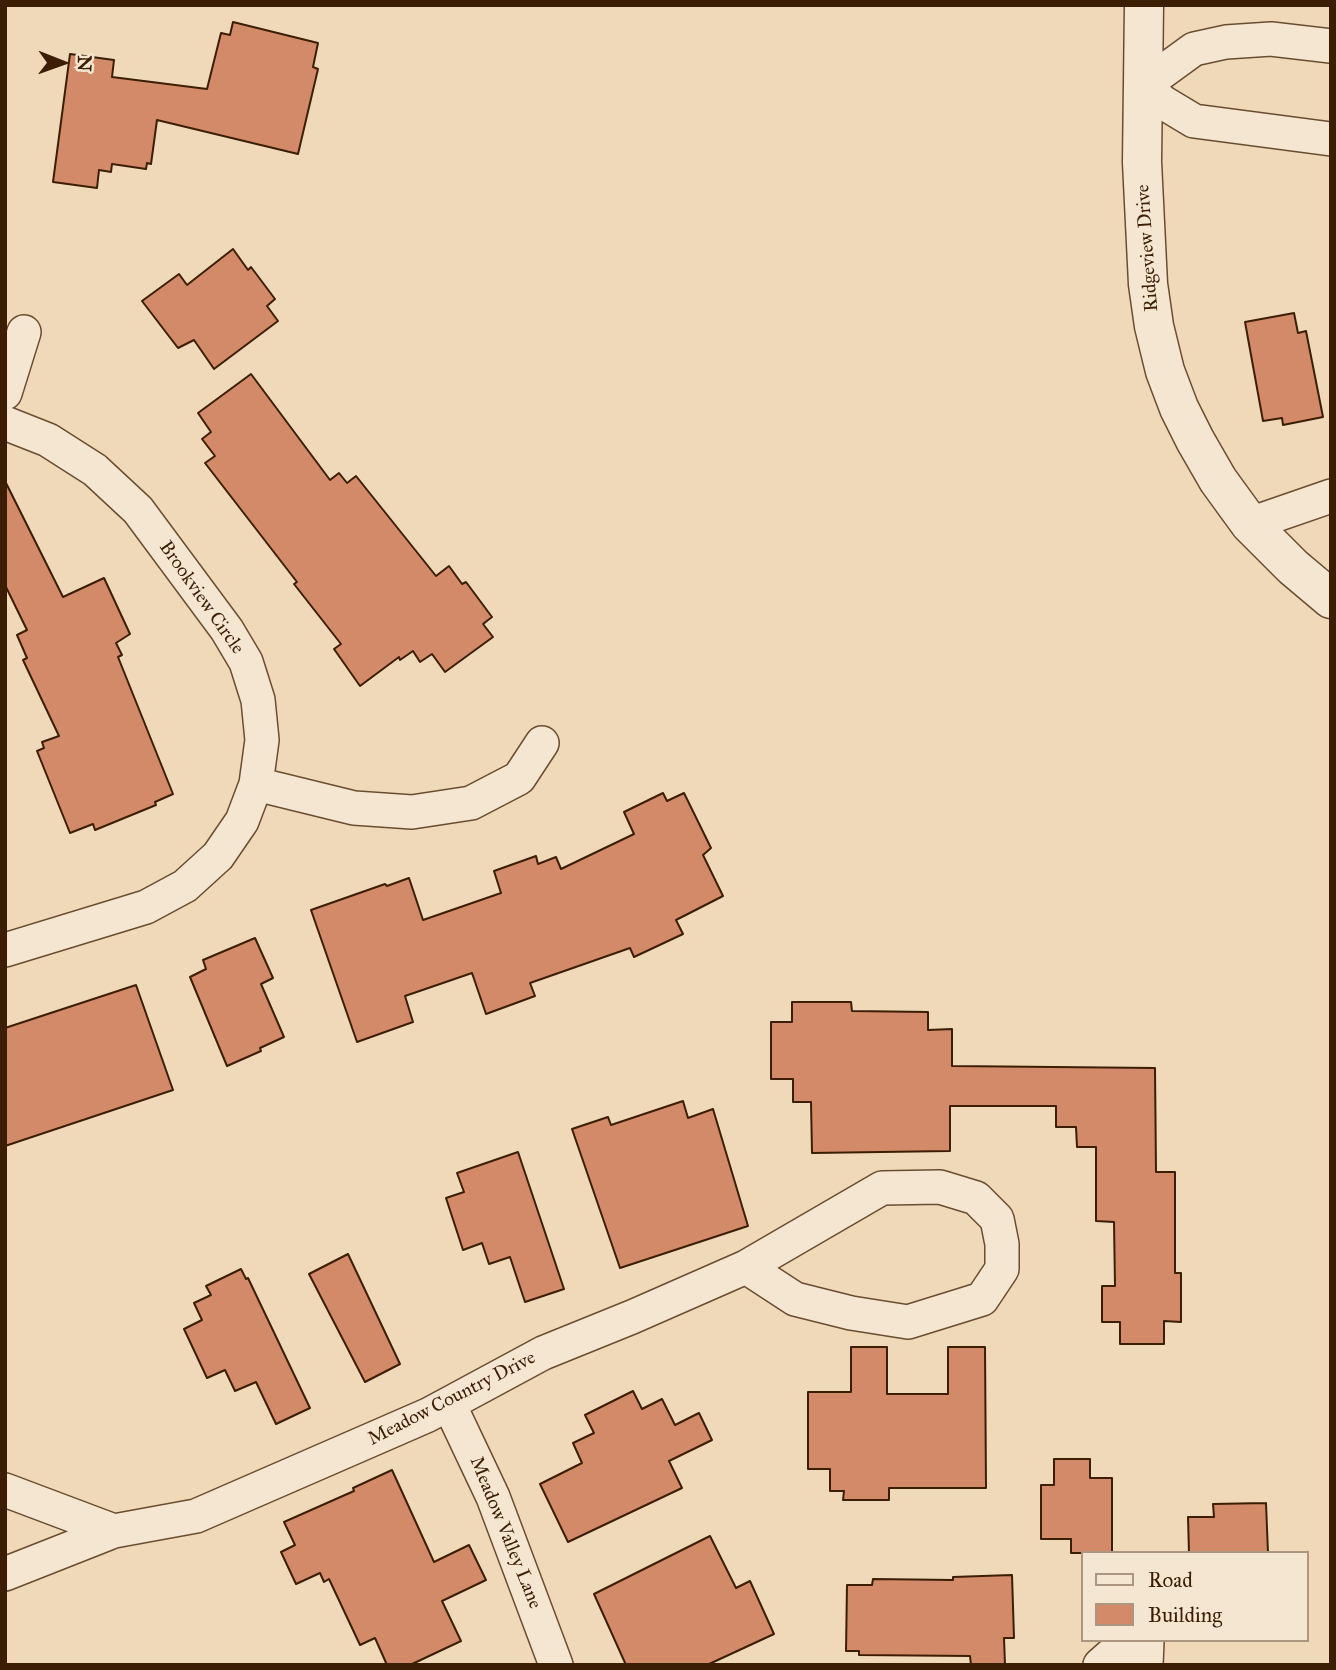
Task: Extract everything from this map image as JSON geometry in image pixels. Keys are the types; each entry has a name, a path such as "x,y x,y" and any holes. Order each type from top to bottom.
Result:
{"street":[{"name":"Ridgeview Drive","path":"1144,5 1145,227 1148,284 1154,326 1165,371 1179,408 1218,480 1250,524 1331,600"},
{"path":"1331,46 1271,39 1226,42 1194,49 1143,86 1164,103 1194,121 1331,139"},
{"path":"5,393 24,332"},
{"name":"Brookview Circle","path":"5,423 48,440 86,464 138,510 227,630 246,662 258,700 262,740 256,784 242,821 218,856 185,886 146,907 5,950"},
{"path":"1250,524 1331,496"},
{"path":"256,784 354,808 412,811 459,805 471,803 519,778 542,743"},
{"name":"Meadow Country Drive","path":"5,1574 114,1531 196,1516 449,1404 543,1353 746,1267 882,1188 940,1187 976,1198 997,1219 1002,1244 1002,1269 982,1299 908,1322 851,1313 795,1298 746,1267"},
{"name":"Meadow Valley Lane","path":"449,1404 494,1497 556,1665"},
{"path":"5,1490 114,1531"},
{"path":"1100,1665 1118,1649 1143,1642"},
{"path":"1146,1665 1147,1642"}],"building":[{"path":"233,22 318,43 313,67 318,69 298,154 157,120 151,164 147,163 146,169 112,164 111,172 99,170 97,188 53,182 70,54 114,60 112,77 207,89 221,33 230,35"},
{"path":"233,249 248,270 251,267 275,299 267,306 278,321 214,369 194,340 178,348 142,301 179,274 187,285"},
{"path":"1294,313 1298,333 1306,331 1323,417 1283,425 1282,418 1263,421 1245,322"},
{"path":"251,374 330,480 339,473 347,483 356,476 436,576 449,566 462,584 466,582 492,617 483,624 493,637 445,672 432,654 420,662 413,651 400,660 399,657 360,686 334,649 341,644 205,463 215,456 202,439 211,432 198,413"},
{"path":"5,481 63,597 104,578 130,634 116,643 122,655 118,657 173,794 155,802 156,805 95,830 93,824 70,833 37,751 44,748 42,742 59,736 23,660 27,658 17,635 27,630 5,585"},
{"path":"663,793 667,801 684,793 711,848 703,855 723,896 676,920 683,934 634,957 630,948 530,983 535,996 486,1014 472,973 405,996 413,1022 357,1042 311,910 409,878 423,920 501,893 494,871 536,856 538,864 556,857 561,869 634,834 624,812"},
{"path":"255,938 273,978 261,984 284,1037 227,1066 190,977 206,969 203,960"},
{"path":"136,985 173,1090 5,1146 5,1028"},
{"path":"792,1002 851,1002 852,1011 928,1012 928,1030 952,1029 952,1066 1155,1068 1156,1172 1175,1172 1175,1273 1181,1273 1181,1322 1164,1321 1164,1344 1120,1344 1120,1322 1102,1322 1102,1286 1115,1286 1114,1222 1096,1221 1096,1147 1077,1147 1076,1127 1056,1127 1056,1106 950,1106 950,1151 812,1153 811,1102 793,1102 793,1079 771,1079 771,1022 792,1022"},
{"path":"683,1101 688,1118 713,1109 748,1226 620,1268 572,1129 608,1117 611,1125"},
{"path":"518,1152 564,1289 525,1302 510,1257 489,1264 482,1243 463,1250 446,1198 464,1192 457,1173"},
{"path":"348,1254 400,1364 365,1382 309,1274"},
{"path":"241,1269 246,1279 248,1278 310,1408 276,1424 256,1382 235,1391 225,1370 207,1378 184,1329 202,1320 194,1303 211,1295 206,1286"},
{"path":"851,1347 887,1347 887,1394 948,1394 948,1347 985,1347 986,1488 889,1488 889,1500 843,1500 844,1491 830,1491 830,1469 808,1469 808,1392 851,1392"},
{"path":"633,1391 642,1409 662,1399 675,1425 699,1413 712,1440 669,1461 682,1488 568,1542 540,1484 582,1463 573,1443 594,1433 585,1415"},
{"path":"1054,1459 1090,1459 1090,1478 1112,1478 1112,1551 1071,1553 1071,1539 1041,1539 1041,1485 1054,1485"},
{"path":"392,1470 434,1562 469,1545 486,1580 442,1601 461,1641 410,1665 387,1665 375,1638 360,1645 329,1579 324,1582 320,1573 296,1584 281,1552 295,1545 284,1522 354,1491 353,1488"},
{"path":"1266,1503 1268,1551 1189,1551 1188,1517 1214,1517 1213,1504"},
{"path":"710,1536 736,1588 750,1581 774,1634 707,1665 626,1665 594,1594"},
{"path":"1012,1575 1014,1638 1004,1638 1005,1665 971,1665 970,1656 859,1655 859,1651 846,1651 847,1585 872,1585 873,1579 953,1580 953,1577"}]}
